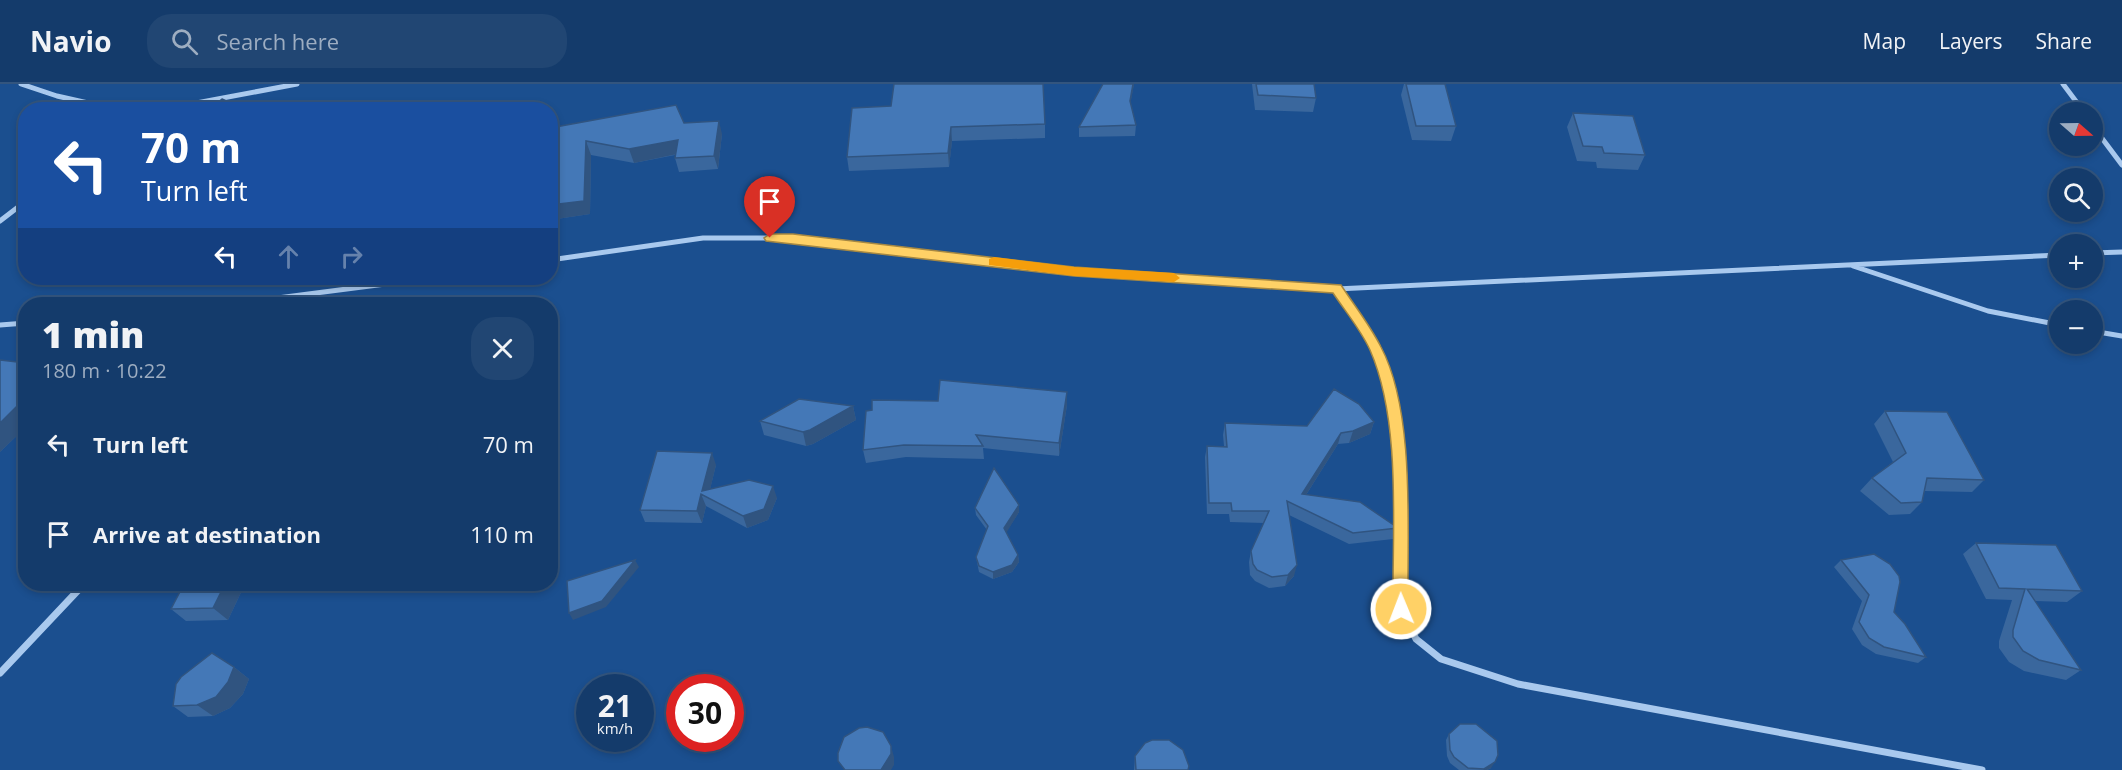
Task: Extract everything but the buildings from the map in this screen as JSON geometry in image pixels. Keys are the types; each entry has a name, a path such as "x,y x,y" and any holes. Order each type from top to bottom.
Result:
{"street":[{"path":"21,84 84,102"},
{"path":"201,102 297,84"},
{"path":"2063,84 2076,102"},
{"path":"2103,140 2122,165"},
{"path":"0,221 18,207"},
{"path":"558,259 703,238 793,238 1074,271 1336,288 2049,256"},
{"path":"2103,253 2122,252"},
{"path":"1848,265 1988,311 2049,323"},
{"path":"309,297 387,285"},
{"path":"1336,288 1376,348 1390,394 1398,451 1401,609 1416,639 1441,659 1518,684 1666,709 1982,770"},
{"path":"0,325 18,323"},
{"path":"2103,333 2122,336"},
{"path":"0,674 77,591"}],"slow traffic":[{"path":"994,262 1074,271 1174,278"}],"route":[{"path":"770,238 793,238 1074,271 1336,288 1376,348 1390,394 1398,451 1401,609"}]}
